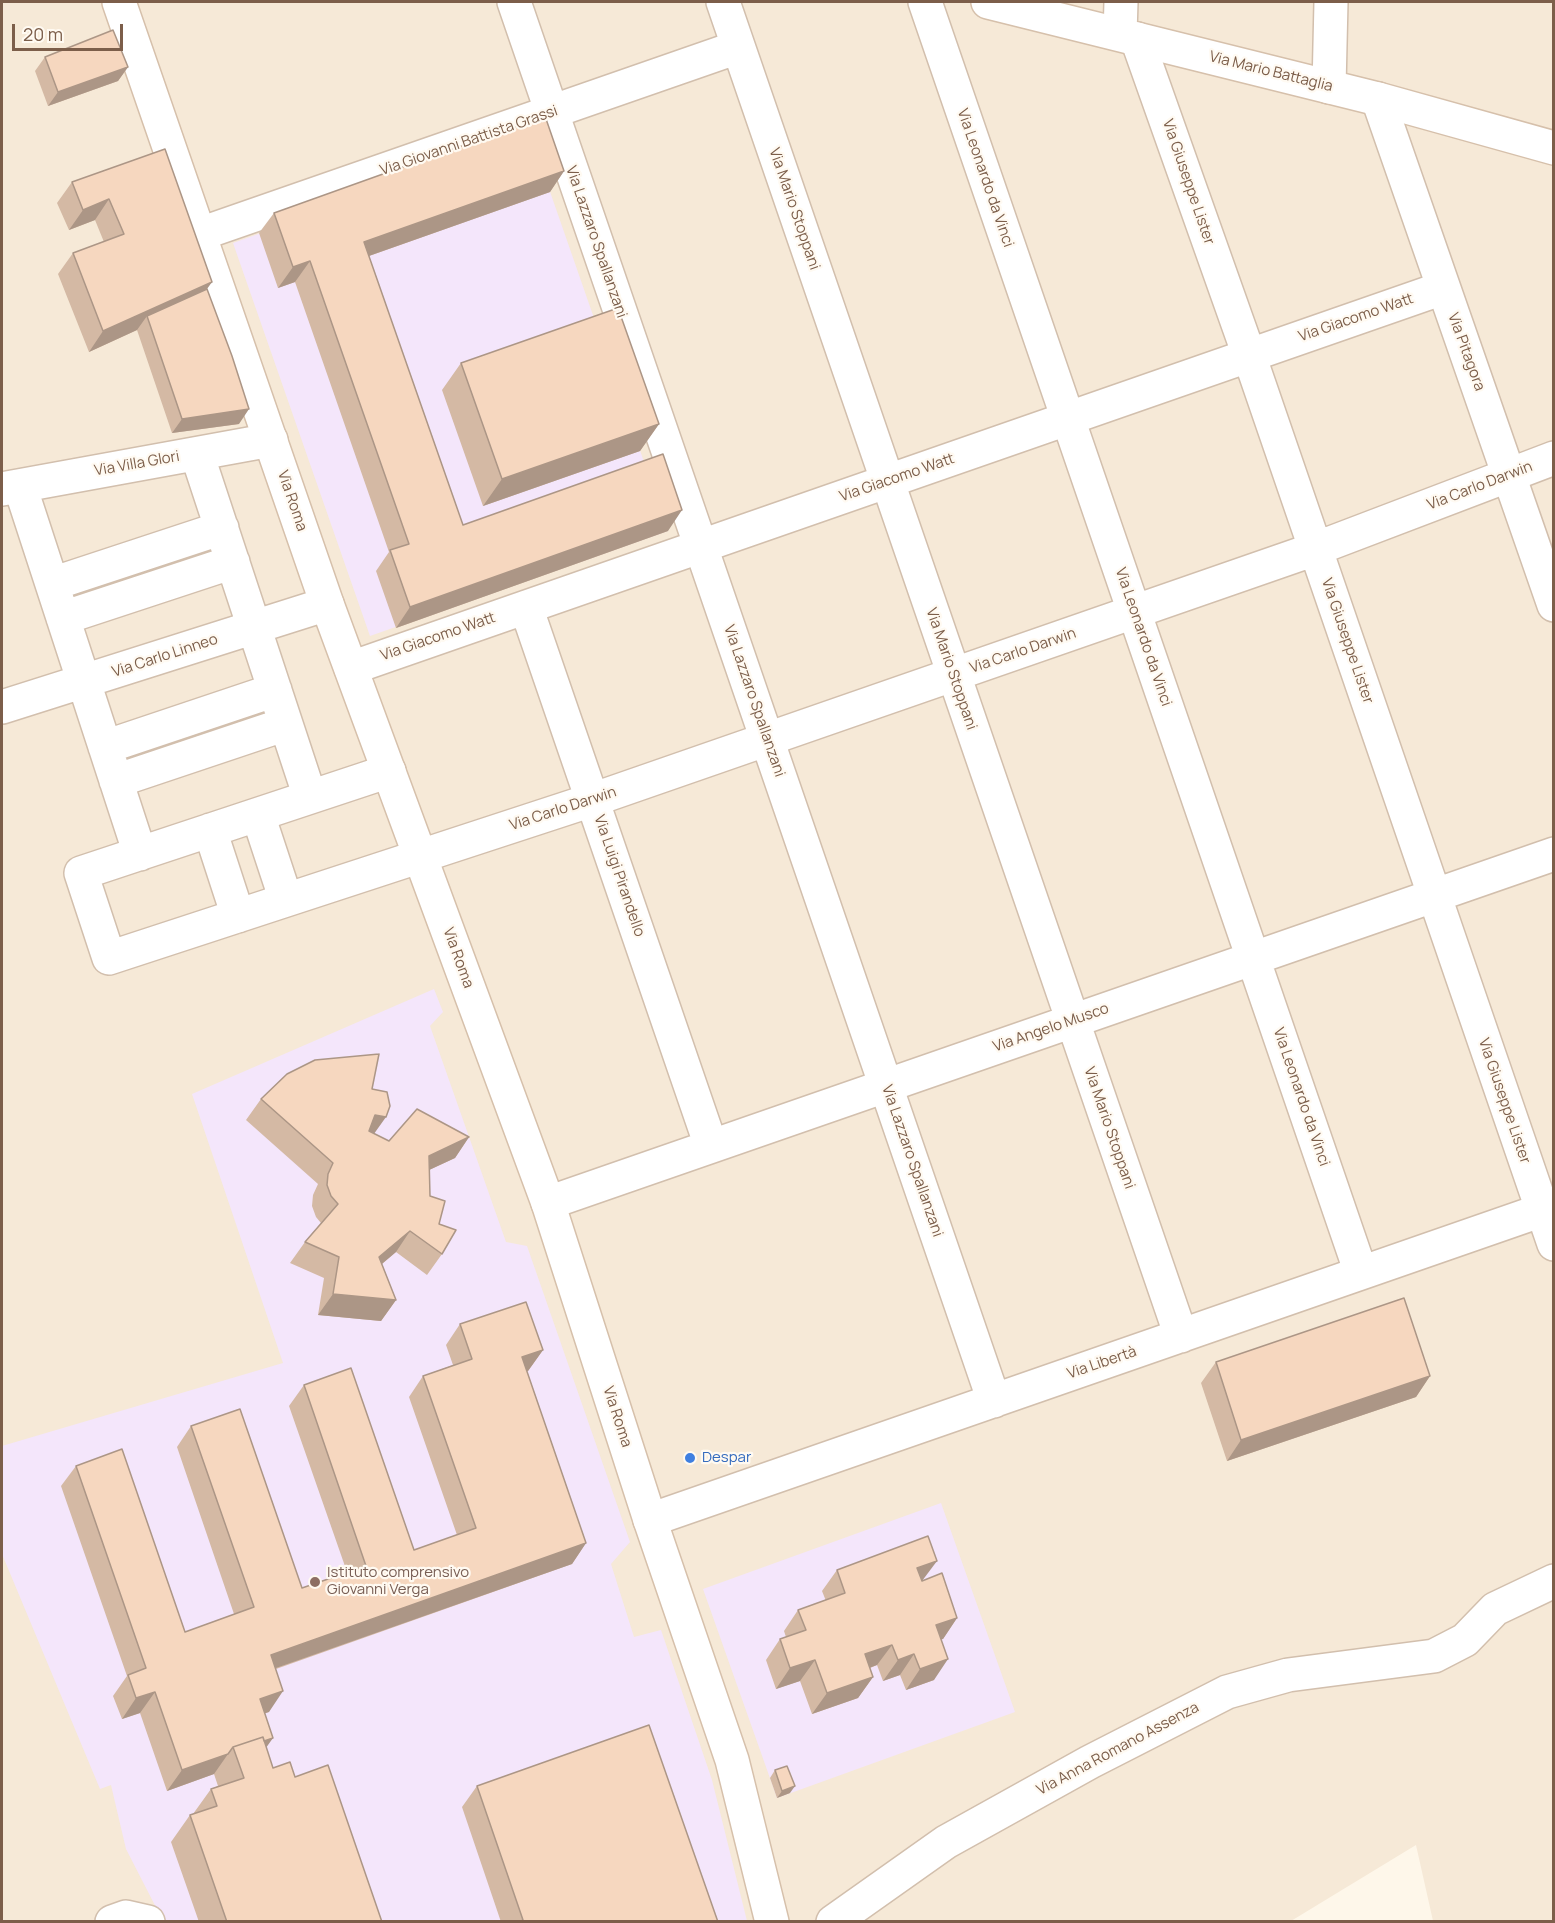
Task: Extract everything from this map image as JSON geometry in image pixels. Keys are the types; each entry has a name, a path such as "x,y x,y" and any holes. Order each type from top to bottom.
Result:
{"street":[{"name":"Via Roma","path":"119,2 327,604 548,1203 650,1520 732,1760 772,1922"},
{"name":"Via Lazzaro Spallanzani","path":"514,2 994,1401"},
{"name":"Via Mario Stoppani","path":"723,2 1181,1336"},
{"name":"Via Leonardo da Vinci","path":"925,2 1361,1273"},
{"name":"Via Mario Battaglia","path":"988,2 1378,99 1554,148"},
{"path":"1121,2 1129,37"},
{"path":"1329,87 1331,2"},
{"name":"Via Giuseppe Lister","path":"1129,37 1249,355 1434,895 1548,1208 1554,1244"},
{"name":"Via Giovanni Battista Grassi","path":"200,234 738,47"},
{"name":"Via Pitagora","path":"1378,99 1554,605"},
{"name":"Via Giacomo Watt","path":"351,668 1443,288"},
{"name":"Via Villa Glori","path":"11,487 272,440"},
{"path":"197,454 310,797"},
{"name":"Via Carlo Darwin","path":"140,854 81,873 109,958 592,800 767,740 1315,549 1554,458"},
{"path":"11,487 52,584 140,854 389,771"},
{"path":"52,584 222,528"},
{"path":"63,618 233,562"},
{"name":"Via Carlo Linneo","path":"2,708 327,604"},
{"name":"Via Luigi Pirandello","path":"526,607 711,1146"},
{"path":"105,747 275,690"},
{"path":"116,781 286,724"},
{"path":"258,815 286,900"},
{"path":"210,830 238,916"},
{"name":"Via Angelo Musco","path":"548,1203 1554,854"},
{"name":"Via Libertà","path":"650,1520 1548,1208"},
{"name":"Via Anna Romano Assenza","path":"832,1922 945,1842 1090,1761 1227,1692 1288,1675 1434,1656 1465,1640 1495,1610 1554,1581"},
{"path":"112,1922 126,1917 148,1922"}],"shaded area":[{"path":"2,2 1553,2 1553,1921 1433,1921 1416,1845 1291,1921 2,1922"},
{"path":"531,137 668,531 370,636 233,243"},
{"name":"Istituto comprensivo Giovanni Verga","path":"434,989 443,1012 430,1026 506,1242 527,1246 630,1542 611,1564 634,1637 661,1630 712,1780 747,1921 163,1921 126,1849 111,1785 100,1789 2,1554 2,1446 283,1363 192,1094"},
{"path":"941,1503 1015,1712 777,1798 703,1589"}],"building":[{"path":"113,30 128,67 58,92 45,57"},
{"path":"545,116 564,171 364,242 463,525 663,454 682,510 410,607 390,550 409,544 310,261 293,267 274,213"},
{"path":"165,149 212,282 103,331 73,253 124,234 109,199 83,210 72,182"},
{"path":"207,289 249,409 182,419 147,316"},
{"path":"618,308 659,424 502,479 461,363"},
{"path":"379,1054 372,1089 387,1092 390,1106 386,1117 375,1115 369,1131 389,1141 417,1109 469,1137 429,1156 430,1196 445,1201 439,1224 456,1230 442,1254 410,1231 379,1257 396,1300 333,1294 339,1257 305,1242 338,1204 331,1196 327,1185 328,1174 333,1163 261,1099 287,1074 315,1060"},
{"path":"1404,1298 1430,1376 1241,1440 1216,1362"},
{"path":"526,1302 543,1350 522,1357 586,1543 271,1655 283,1691 260,1699 273,1738 264,1741 263,1737 233,1747 228,1754 182,1770 155,1692 136,1698 128,1675 146,1668 76,1466 122,1449 185,1632 254,1607 191,1426 240,1409 302,1588 366,1566 304,1385 351,1368 414,1550 476,1528 423,1376 472,1359 460,1324"},
{"path":"928,1536 937,1561 917,1568 922,1581 942,1573 957,1618 936,1625 948,1659 920,1669 914,1654 898,1660 892,1645 865,1654 873,1677 827,1693 815,1660 790,1668 780,1639 806,1630 798,1610 845,1593 837,1570"},
{"path":"649,1725 718,1922 519,1922 523,1920 477,1786"},
{"path":"263,1737 273,1768 290,1762 295,1777 328,1765 382,1922 227,1922 190,1815 217,1806 211,1789 244,1778 233,1747"},
{"path":"787,1766 795,1786 782,1791 775,1770"}],"place":[{"name":"Despar","path":"690,1458"},
{"name":"Istituto comprensivo Giovanni Verga","path":"315,1582"}]}
